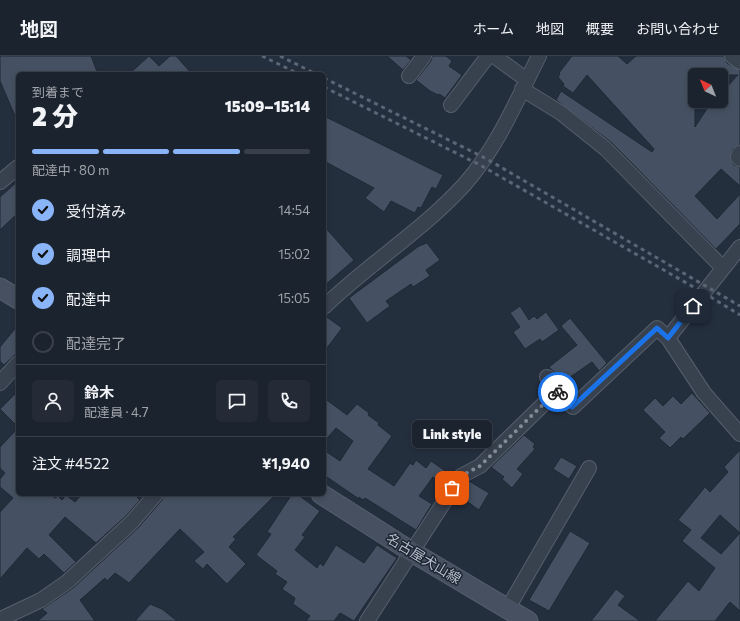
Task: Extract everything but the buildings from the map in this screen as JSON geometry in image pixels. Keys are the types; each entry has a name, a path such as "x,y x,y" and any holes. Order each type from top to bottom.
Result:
{"main road":[{"path":"0,288 16,299"},
{"name":"名古屋犬山線","path":"324,496 412,552 528,621"}],"street":[{"path":"409,76 424,56"},
{"path":"451,105 488,56"},
{"path":"494,56 525,85 606,149 723,268"},
{"path":"326,306 427,220 464,185 485,158 539,56"},
{"path":"732,56 740,62"},
{"path":"740,153 738,157 740,159"},
{"path":"0,182 16,169"},
{"path":"668,338 740,247"},
{"path":"547,377 555,385 557,391 572,407 657,328 668,338 704,393 740,434"},
{"path":"0,383 16,365"},
{"path":"367,621 461,476 480,466 557,391"},
{"path":"508,608 589,468"},
{"path":"3,618 41,600 67,582 132,522 154,496"}],"railway":[{"path":"262,56 295,72"},
{"path":"280,56 312,72"},
{"path":"326,79 485,158 740,306"},
{"path":"326,88 480,165 740,315"}],"way so far":[{"path":"452,488 461,476 480,466 557,391 558,392"}],"place":[{"name":"Link style","path":"452,488"}],"route":[{"path":"558,392 572,407 657,328 668,338 693,306"}]}
